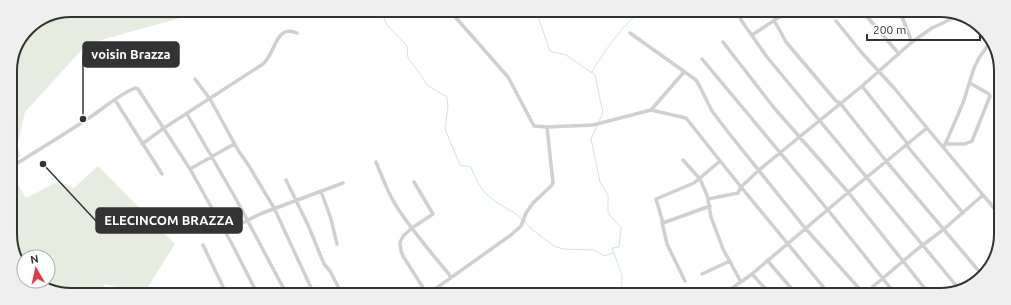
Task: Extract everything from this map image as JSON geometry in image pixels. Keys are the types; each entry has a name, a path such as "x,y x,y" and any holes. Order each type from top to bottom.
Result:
{"street":[{"path":"455,17 508,77 532,125 536,127 593,125 651,110 686,118 824,288"},
{"path":"740,17 767,57 956,285"},
{"path":"752,35 779,17"},
{"path":"867,17 899,54"},
{"path":"902,17 912,42"},
{"path":"708,199 738,193 741,187 759,170 862,86 912,42 932,28 952,19"},
{"path":"774,20 786,42 836,101 840,103 886,161 979,272"},
{"path":"836,20 862,53 927,128 945,146 994,208"},
{"path":"142,144 266,61 282,33 290,30 297,33"},
{"path":"630,33 696,80 712,111 805,228 859,288"},
{"path":"722,42 775,109 848,192 924,288"},
{"path":"945,146 963,103 979,58 988,45"},
{"path":"702,59 828,210 890,288"},
{"path":"651,110 684,72"},
{"path":"195,79 210,99 234,144 274,208 311,288"},
{"path":"945,146 970,143 975,134 990,96 970,83"},
{"path":"862,86 907,143 908,147 963,213"},
{"path":"17,164 132,89 138,89 190,169 254,288"},
{"path":"115,100 162,174"},
{"path":"186,114 248,220 283,288"},
{"path":"435,288 499,245 521,226 526,213 533,202 551,186 553,182 547,127"},
{"path":"732,288 752,274 848,192 927,128"},
{"path":"190,169 234,144"},
{"path":"683,160 700,179 708,199 720,241 741,282"},
{"path":"685,281 667,244 656,199 678,191 700,179 720,161"},
{"path":"376,162 390,195 412,228 451,277"},
{"path":"286,180 308,225 324,264 330,271 339,288"},
{"path":"414,182 433,214 412,228 401,238 400,242 401,252 423,288"},
{"path":"225,232 274,208 343,183"},
{"path":"321,191 331,219 337,244"},
{"path":"871,288 983,195"},
{"path":"662,222 664,223 710,206"},
{"path":"203,245 224,288"},
{"path":"767,260 791,288"},
{"path":"702,274 730,262"},
{"path":"752,274 765,288"}],"shaded area":[{"path":"64,17 184,17 87,44 25,112 17,146 17,68 19,57 28,38 35,30 44,24"},
{"path":"17,146 21,156 17,158"},
{"path":"98,166 175,244 147,288 120,288 105,284 102,288 64,288 57,286 56,249 19,249 17,234 17,183 26,198 59,181 74,188"}],"waterway":[{"path":"384,17 387,25 407,46 408,58 427,85 447,97 448,107 445,129 460,165 471,167 477,181 488,196 516,214 521,219"},
{"path":"538,17 550,51 566,55 595,75 603,113 599,121"},
{"path":"591,73 621,30 635,17"},
{"path":"597,126 591,139 600,182 608,195 608,213 621,228 619,247 612,248 622,275 622,288"},
{"path":"524,221 530,228 554,246 563,249 594,250 604,256 613,253"}],"place":[{"name":"voisin Brazza","path":"83,119"},
{"name":"ELECINCOM BRAZZA","path":"43,164"}]}
